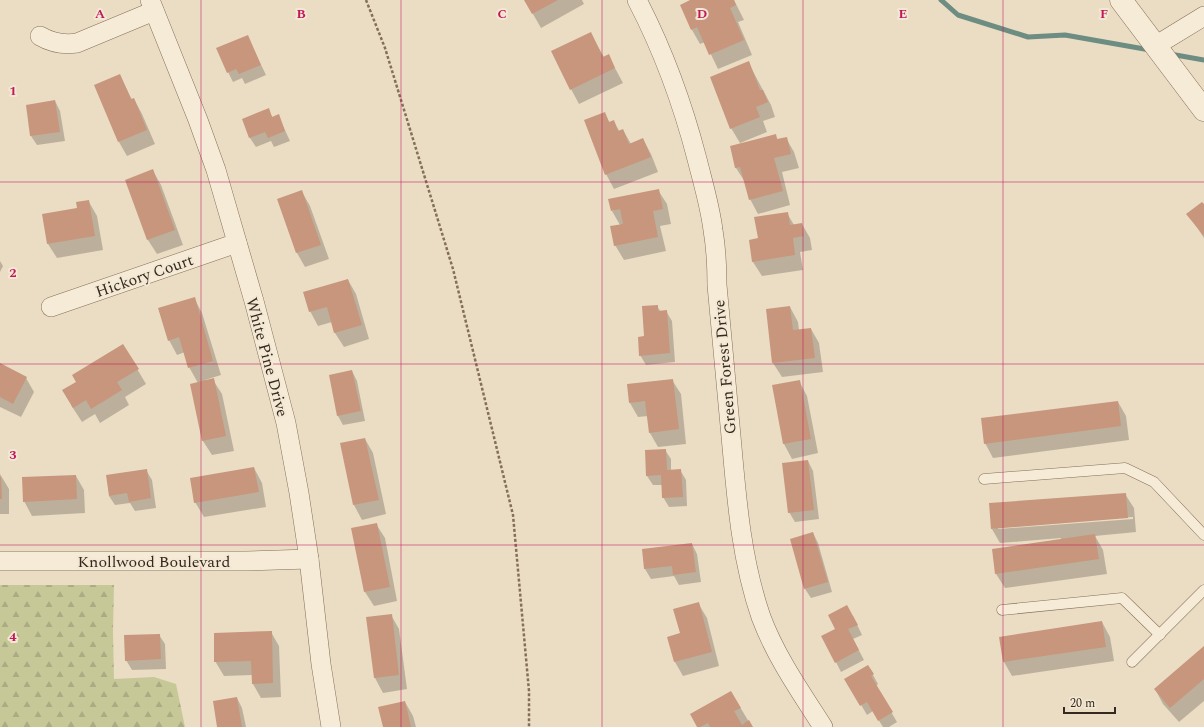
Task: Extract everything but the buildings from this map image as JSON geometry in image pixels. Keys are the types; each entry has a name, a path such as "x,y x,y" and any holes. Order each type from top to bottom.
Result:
{"street":[{"name":"Green Forest Drive","path":"637,0 658,44 679,100 708,203 716,258 717,285 737,500 745,558 752,589 761,617 786,671 823,727"},
{"path":"1121,0 1204,110"},
{"path":"40,36 56,43 76,43 152,5"},
{"name":"White Pine Drive","path":"152,5 198,120 216,170 254,301 286,423 309,559 321,664 331,727"},
{"path":"1155,46 1204,16"},
{"name":"Hickory Court","path":"51,307 237,243"},
{"name":"Knollwood Boulevard","path":"0,562 246,561 309,559"}],"lane":[{"path":"984,479 1125,468 1154,482 1204,535"},
{"path":"1132,662 1204,590"},
{"path":"1002,610 1122,598 1160,635"}],"path":[{"path":"366,0 385,48 453,269 514,515 529,691 529,727"}],"green space":[{"path":"0,585 114,585 114,679 154,677 176,684 185,727 0,727"}],"waterway":[{"path":"941,0 958,15 1028,37 1065,35 1150,50"},
{"path":"1170,54 1204,60"}]}
